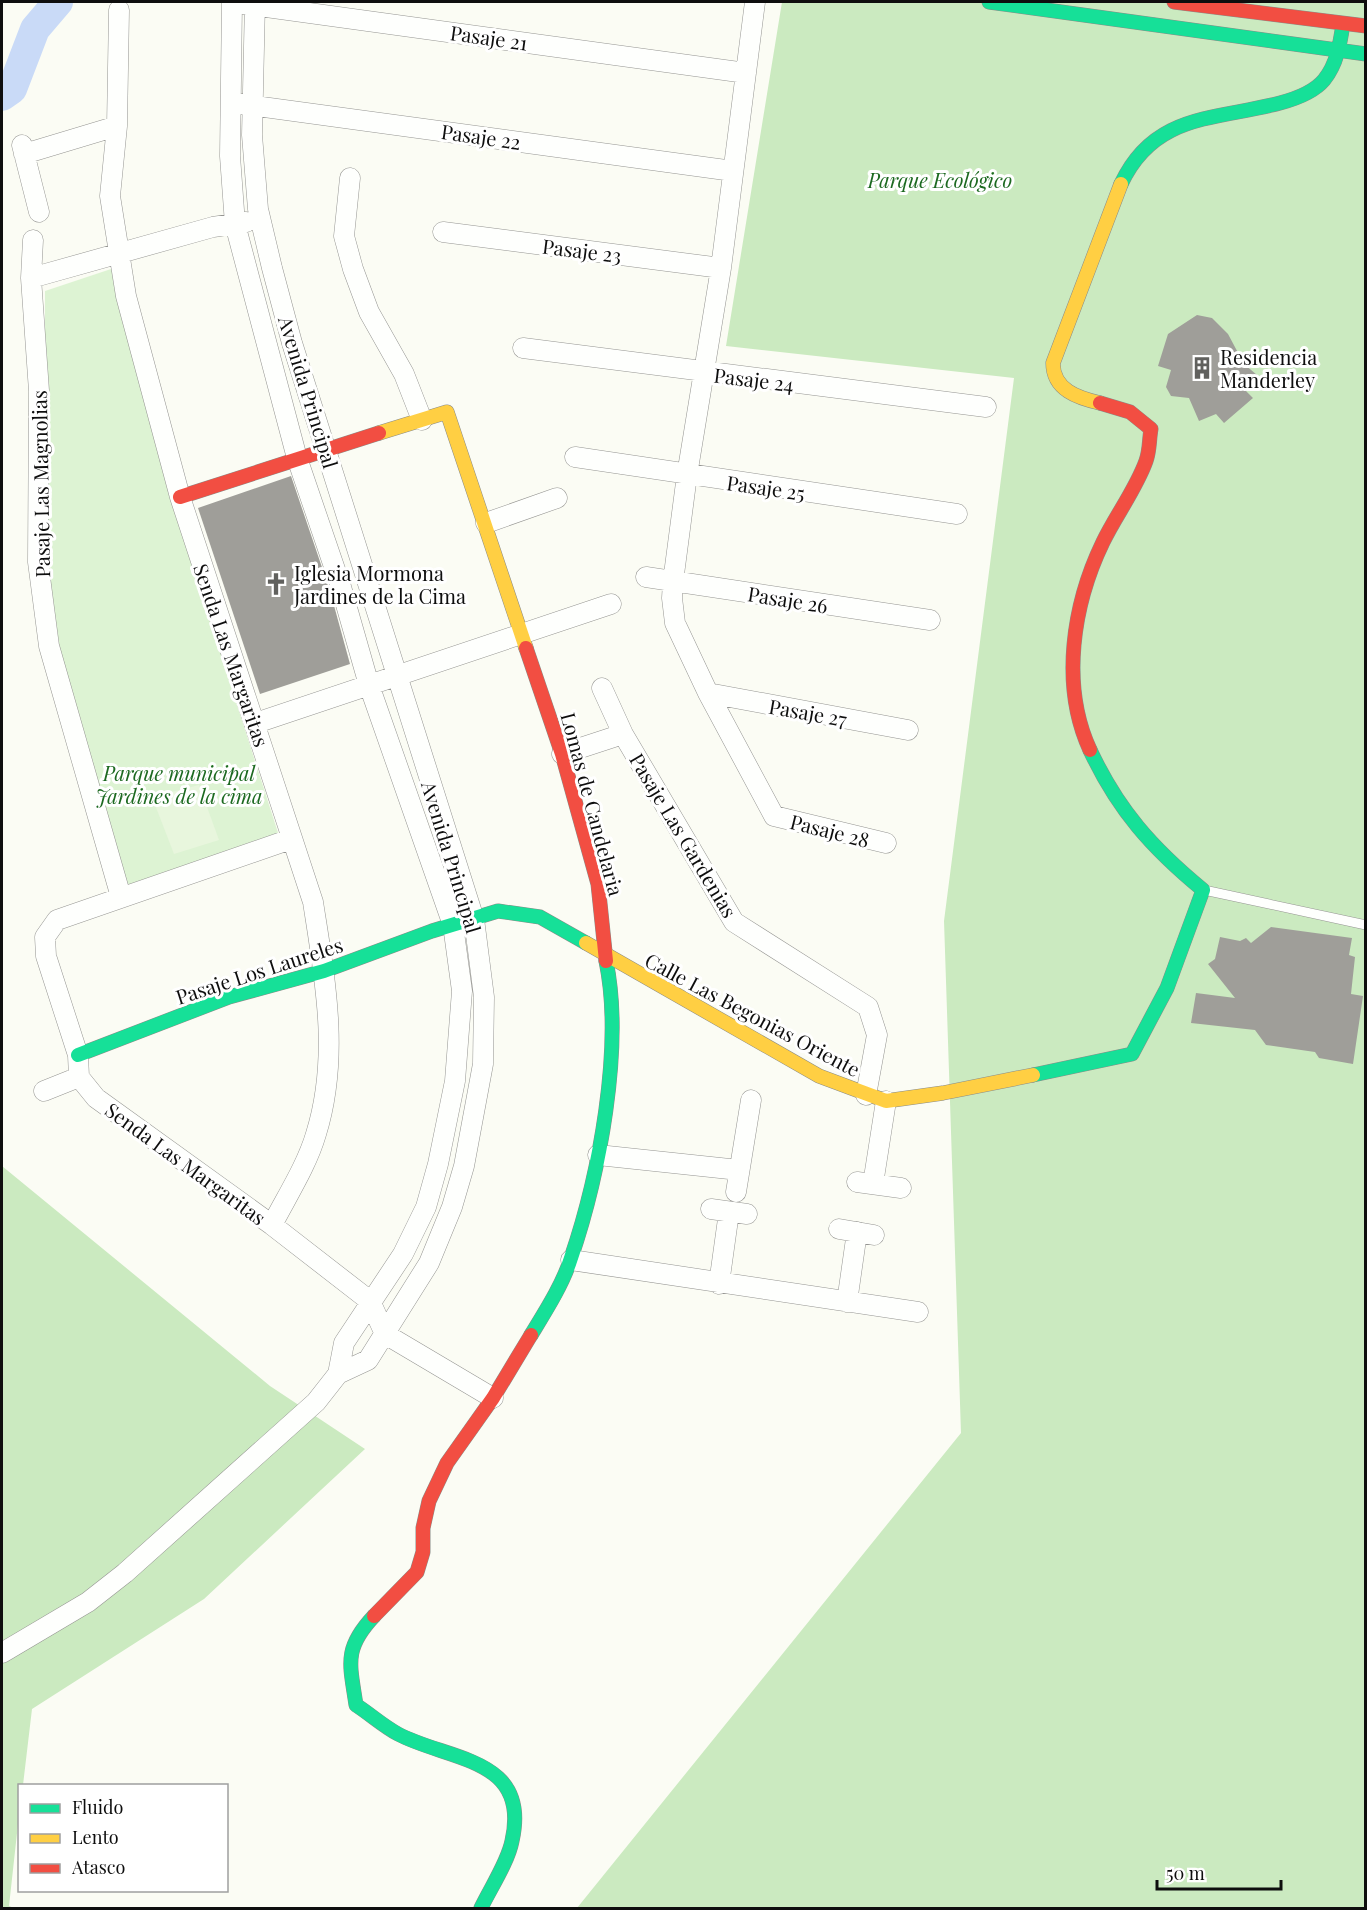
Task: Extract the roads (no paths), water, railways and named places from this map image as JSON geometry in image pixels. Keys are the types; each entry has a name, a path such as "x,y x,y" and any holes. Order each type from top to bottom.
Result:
{"street":[{"name":"Pasaje 21","path":"232,2 255,3 746,73"},
{"name":"Avenida Principal","path":"232,2 229,103 235,224 297,458 341,587 369,685 453,925 462,991 455,1081 438,1164 426,1207 403,1254 344,1343 338,1374"},
{"path":"708,693 675,623 673,582 687,475 721,268 755,2"},
{"path":"989,2 1365,54"},
{"path":"1174,2 1365,26"},
{"name":"Avenida Principal","path":"255,3 252,135 260,219 292,343 474,920 484,997 483,1064 464,1166 452,1207 429,1263 368,1360 338,1374"},
{"name":"Senda Las Margaritas","path":"79,1077 96,1098 272,1225 316,1135 327,1085 330,1021 313,902 180,497 126,296 110,196 117,126 119,10"},
{"path":"1203,890 1184,876 1156,849 1123,809 1096,768 1081,730 1075,692 1074,655 1082,594 1095,559 1147,457 1150,429 1127,410 1093,402 1065,389 1055,380 1051,362 1079,300 1115,201 1139,153 1158,137 1180,125 1291,100 1308,93 1322,82 1334,65 1343,24"},
{"name":"Pasaje 22","path":"229,103 733,171"},
{"path":"39,212 23,149 117,126"},
{"path":"350,178 344,236 353,269 369,312 405,374 422,420"},
{"path":"31,278 213,228 260,219"},
{"name":"Pasaje 23","path":"442,232 721,268"},
{"name":"Pasaje Las Magnolias","path":"33,240 31,278 39,391 38,562 49,646 121,897"},
{"name":"Pasaje 24","path":"523,348 704,373 986,407"},
{"name":"Lomas de Candelaria","path":"180,497 447,412 562,754 598,884 604,954 612,991 609,1076 597,1155 571,1260 535,1328 493,1398 447,1463 429,1500 423,1528 423,1552 417,1572 361,1630 350,1656 351,1682 356,1705 398,1734 470,1760 494,1772 503,1782 514,1804 512,1842 481,1908"},
{"name":"Pasaje 25","path":"575,457 957,514"},
{"path":"486,523 557,498"},
{"name":"Pasaje 26","path":"646,577 930,620"},
{"path":"256,723 611,604"},
{"name":"Pasaje Las Gardenias","path":"602,688 623,734 734,922 868,1006 877,1035 866,1095"},
{"name":"Pasaje 27","path":"708,693 908,730"},
{"name":"Pasaje 28","path":"708,693 774,816 886,843"},
{"path":"562,754 623,734"},
{"path":"44,1091 79,1077 78,1055 46,956 45,937 57,920 291,839"},
{"name":"Calle Las Begonias Oriente","path":"453,925 498,911 540,917 819,1076 886,1101 943,1093 1132,1054 1167,988 1203,890"},
{"name":"Pasaje Los Laureles","path":"78,1055 229,997 324,971 453,925"},
{"path":"736,1192 751,1100"},
{"path":"886,1101 865,1183 901,1188"},
{"path":"597,1155 739,1170"},
{"path":"719,1284 729,1212"},
{"path":"272,1225 370,1301 385,1334 493,1398"},
{"path":"847,1302 856,1232"},
{"path":"571,1260 719,1284 918,1312"},
{"path":"2,1653 88,1602 125,1573 316,1402 338,1374"}],"lane":[{"path":"1203,890 1365,925"}],"waterway":[{"path":"2,96 12,89 35,29 58,2"}],"place":[{"name":"Residencia Manderley","path":"1202,368"},
{"name":"Iglesia Mormona Jardines de la Cima","path":"276,584"}],"park label":[{"name":"Parque Ecológico","path":"940,179"},
{"name":"Parque municipal Jardines de la cima","path":"179,784"}]}
